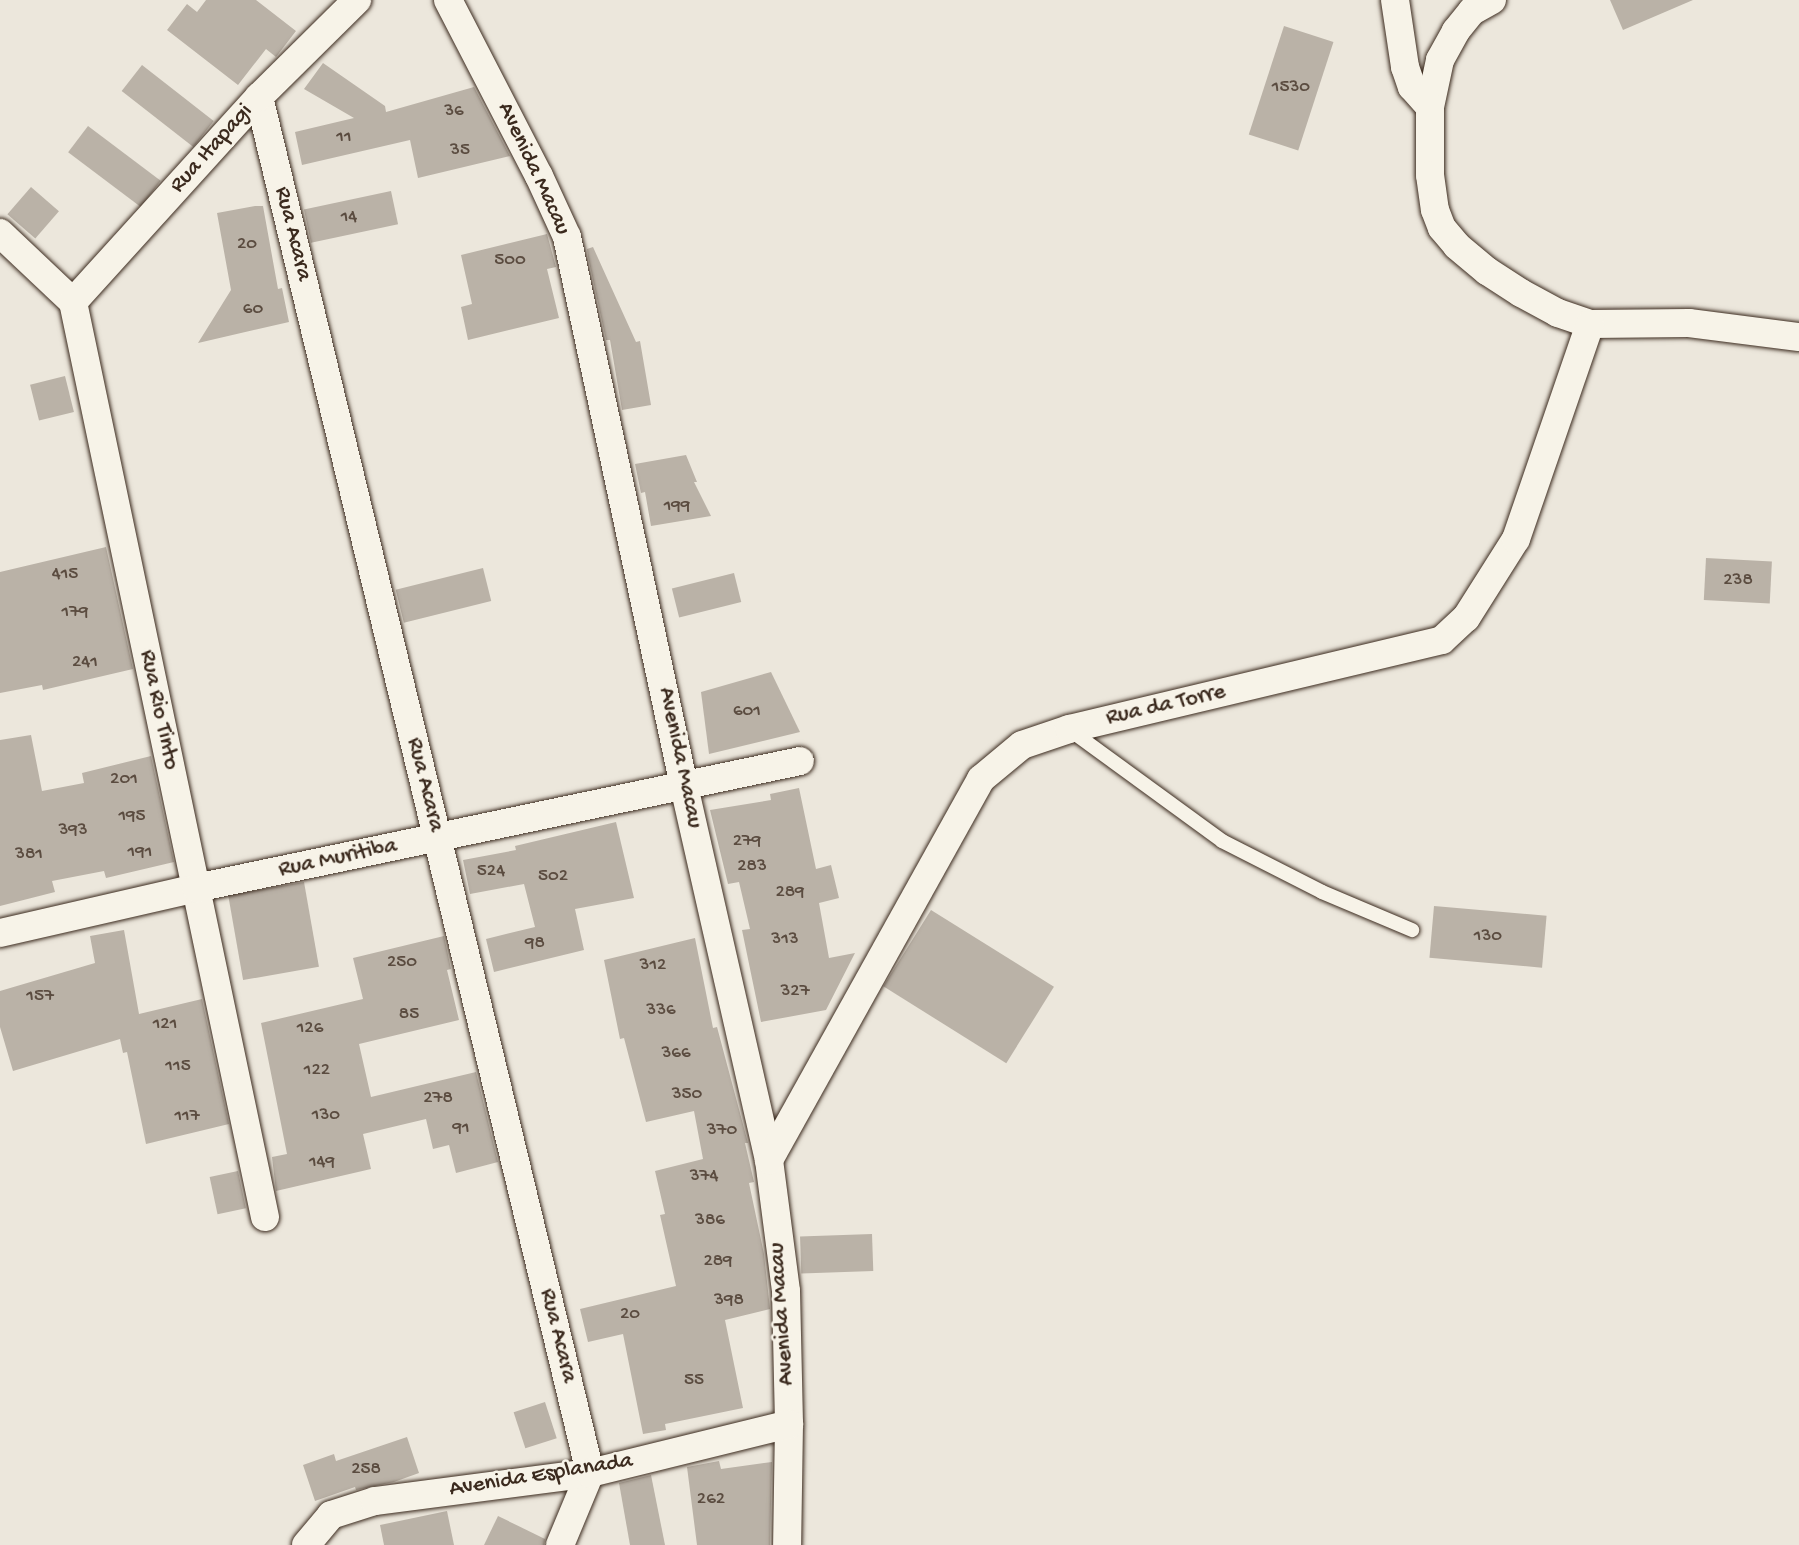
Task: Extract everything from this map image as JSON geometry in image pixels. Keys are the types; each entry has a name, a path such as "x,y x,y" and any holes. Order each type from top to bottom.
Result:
{"street":[{"name":"Rua Itapagi","path":"72,302 259,97 357,0"},
{"name":"Avenida Macau","path":"448,0 540,176 567,237 684,786 769,1160 786,1291 789,1424 787,1545"},
{"path":"1395,0 1405,67 1412,87 1430,107"},
{"path":"1492,0 1472,11 1456,31 1440,60 1430,107 1430,175 1435,210 1442,228 1457,246 1487,271 1558,313 1590,324 1689,323 1799,337"},
{"name":"Rua Acara","path":"259,97 590,1473"},
{"path":"0,233 72,302"},
{"name":"Rua Rio Tinto","path":"72,302 265,1217"},
{"name":"Rua da Torre","path":"769,1160 981,779 1022,745 1069,729 1442,640 1466,618 1516,539 1590,324"},
{"name":"Rua Muritiba","path":"0,933 196,888 800,761"},
{"name":"Avenida Esplanada","path":"306,1545 331,1516 375,1501 590,1473 789,1424"},
{"path":"560,1545 590,1473"}],"lane":[{"path":"1069,729 1222,841 1322,892 1412,930"}],"building":[{"path":"206,0 256,0 296,31 276,57 266,49 238,85 167,30 187,4 197,12"},
{"path":"1610,0 1693,0 1623,30"},
{"path":"1284,26 1333,42 1298,150 1249,134"},
{"path":"323,63 385,106 386,112 474,87 510,156 418,178 410,140 302,165 295,132 354,118 304,89"},
{"path":"142,65 214,121 193,147 122,91"},
{"path":"88,126 161,181 141,207 68,152"},
{"path":"31,187 59,211 35,238 7,214"},
{"path":"391,191 398,224 311,243 304,210"},
{"path":"263,206 278,289 282,288 289,322 198,343 231,290 217,213"},
{"path":"547,234 556,267 547,269 559,318 468,340 461,307 472,304 461,255"},
{"path":"593,247 636,342 640,341 651,405 622,410 610,340 606,340 588,257 587,249"},
{"path":"65,376 74,412 39,421 30,385"},
{"path":"686,455 697,482 694,482 711,516 651,526 645,492 641,493 635,464"},
{"path":"106,547 133,669 43,690 42,685 0,693 0,572"},
{"path":"1706,558 1772,561 1770,603 1704,600"},
{"path":"483,568 491,601 404,623 396,590"},
{"path":"734,573 741,602 679,618 672,588"},
{"path":"771,672 800,732 709,754 701,692"},
{"path":"31,735 42,791 84,783 82,773 151,756 174,862 106,878 104,871 52,881 55,892 0,906 0,740"},
{"path":"799,788 816,869 831,865 839,898 819,903 829,958 855,953 826,1010 761,1022 742,930 750,929 739,882 728,884 710,810 771,800 770,794"},
{"path":"616,822 634,898 575,909 584,950 494,972 486,939 535,927 524,884 470,894 463,860 516,850 515,846"},
{"path":"304,882 319,967 243,980 228,895"},
{"path":"1434,906 1547,916 1542,968 1429,958"},
{"path":"931,910 1054,987 1006,1063 883,986"},
{"path":"124,930 139,1014 202,999 229,1124 146,1144 127,1052 123,1053 120,1039 13,1071 0,1027 0,991 95,963 90,936"},
{"path":"444,936 451,969 447,970 459,1020 359,1044 371,1097 476,1072 498,1162 456,1173 449,1145 433,1149 426,1119 363,1134 371,1169 276,1191 272,1157 287,1154 261,1023 363,999 353,958"},
{"path":"695,938 713,1028 717,1027 748,1143 745,1143 754,1182 749,1183 764,1254 770,1309 725,1320 743,1408 665,1424 666,1430 643,1434 623,1334 588,1342 580,1309 676,1286 660,1215 665,1214 655,1171 703,1159 694,1111 646,1122 624,1038 620,1039 604,960"},
{"path":"238,1171 246,1208 218,1214 210,1177"},
{"path":"872,1234 873,1271 801,1273 800,1237"},
{"path":"545,1402 557,1438 525,1448 514,1412"},
{"path":"407,1437 419,1473 394,1482 356,1490 355,1487 315,1501 303,1465 334,1454 336,1461"},
{"path":"719,1461 721,1469 772,1462 770,1545 697,1545 687,1467"},
{"path":"651,1475 665,1545 630,1545 619,1483"},
{"path":"447,1511 454,1545 384,1545 380,1525"},
{"path":"498,1516 545,1539 544,1545 484,1545"}]}
